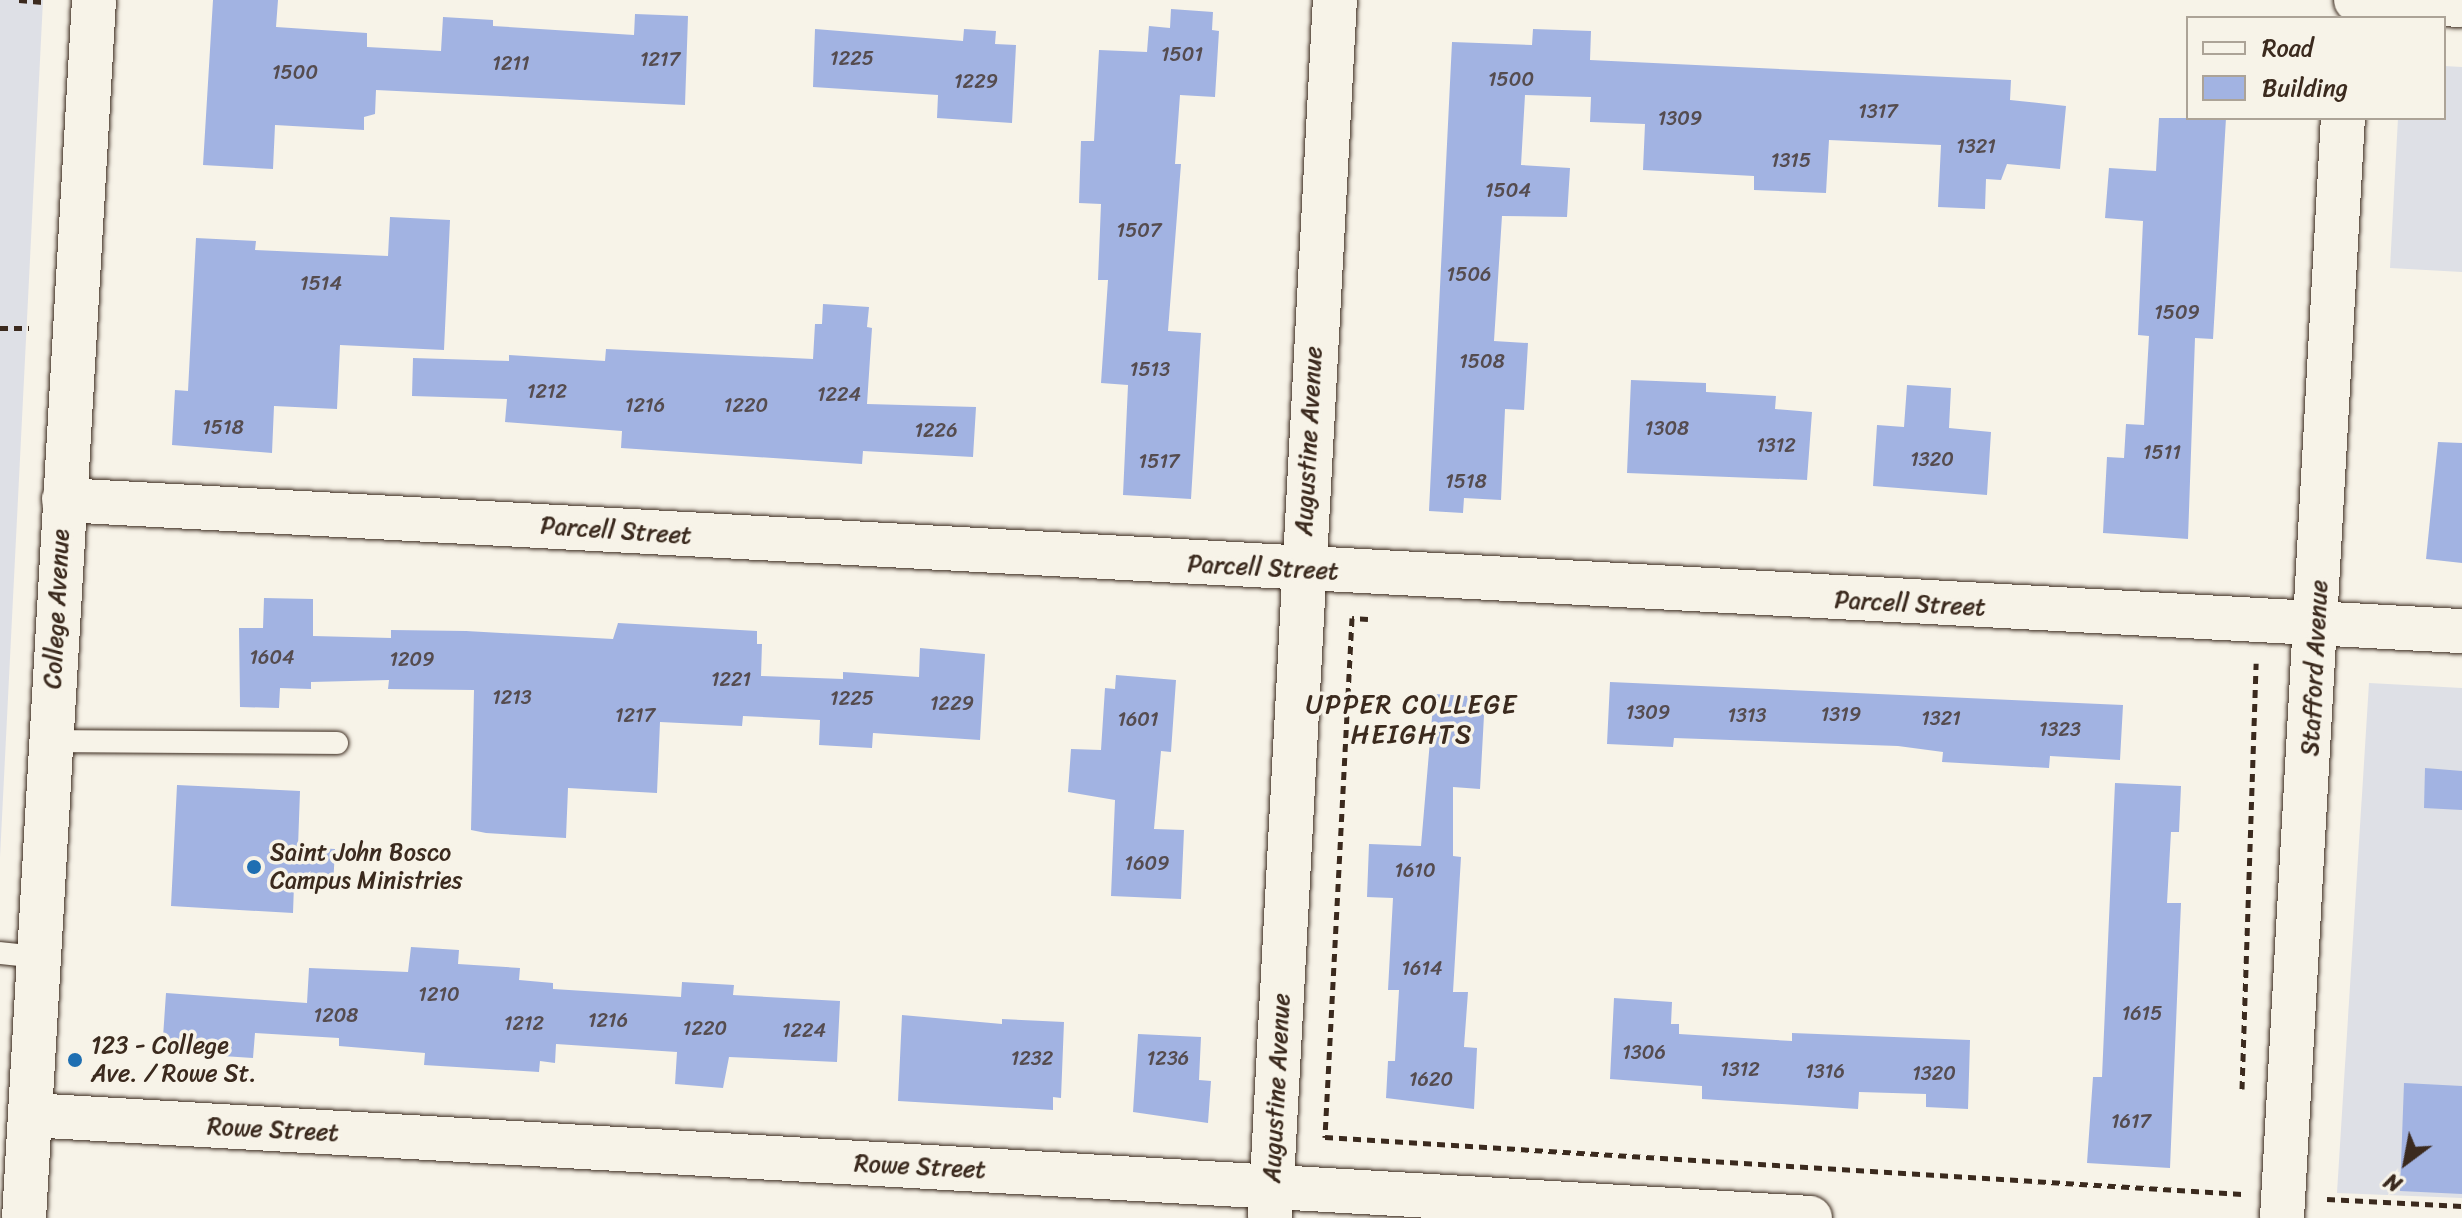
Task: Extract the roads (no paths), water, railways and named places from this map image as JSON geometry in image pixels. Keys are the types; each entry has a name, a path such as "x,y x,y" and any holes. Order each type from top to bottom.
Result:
{"street":[{"name":"College Avenue","path":"24,1218 30,1115 19,955 50,741 94,0"},
{"name":"Augustine Avenue","path":"1271,1202 1335,0"},
{"path":"2356,0 2462,5"},
{"name":"Stafford Avenue","path":"2283,1207 2318,626 2343,120"},
{"name":"Parcell Street","path":"64,500 1303,571 2318,626 2462,631"},
{"name":"Rowe Street","path":"30,1115 1271,1202 1810,1218"}],"lane":[{"path":"50,741 337,743"}],"place":[{"name":"Saint John Bosco Campus Ministries","path":"254,867"},
{"name":"123 - College Ave. / Rowe St.","path":"75,1060"}],"district":[{"name":"UPPER COLLEGE HEIGHTS","path":"1412,720"}]}
